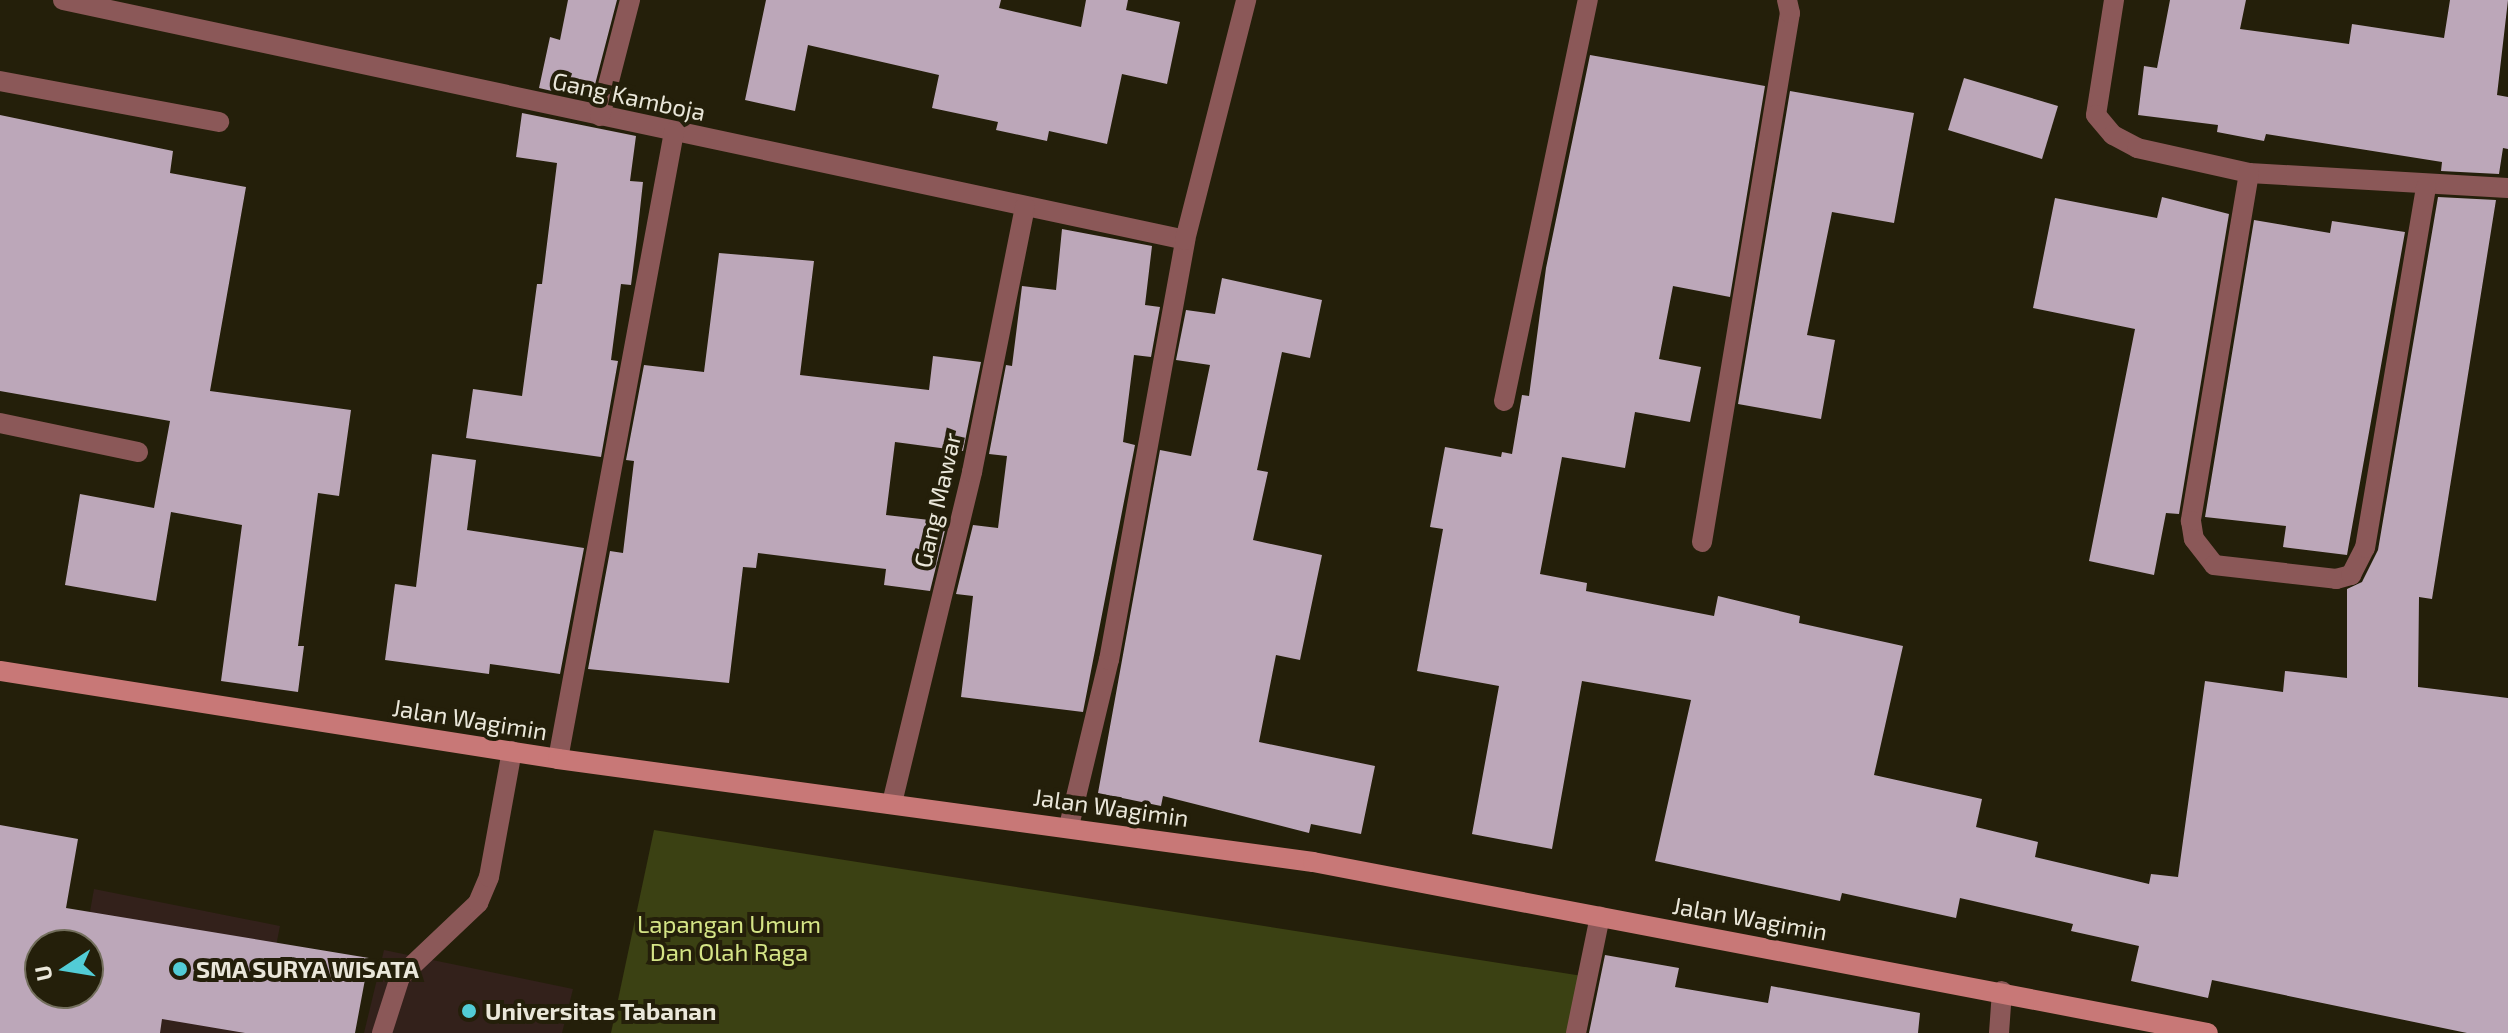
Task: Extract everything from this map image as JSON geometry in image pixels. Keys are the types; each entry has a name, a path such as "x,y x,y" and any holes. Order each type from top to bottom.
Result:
{"main road":[{"name":"Jalan Wagimin","path":"0,671 558,759 1069,826 1313,862 2002,991 2208,1033"}],"street":[{"name":"Gang Kamboja","path":"63,0 101,4 600,116 1185,240"},
{"path":"600,116 630,0"},
{"path":"1069,826 1109,660 1185,240 1246,0"},
{"path":"1504,401 1588,0"},
{"path":"1702,542 1790,13 1787,0"},
{"path":"2114,0 2096,115 2113,135 2137,148 2249,173 2426,187 2508,188"},
{"path":"0,81 219,122"},
{"path":"558,759 674,132"},
{"path":"2249,173 2191,521 2194,539 2214,565 2336,579 2351,575 2365,548 2426,187"},
{"name":"Gang Mawar","path":"892,803 972,472 1025,206"},
{"path":"0,423 138,452"},
{"path":"382,1033 400,977 478,903 489,877 512,751"},
{"path":"1576,1033 1600,916"},
{"path":"1999,1033 2002,991"}],"shaded area":[{"name":"SMA SURYA WISATA","path":"94,889 280,926 259,1033 69,1033 80,1009 104,1009 104,929 87,929"},
{"name":"Universitas Tabanan","path":"384,950 573,989 562,1033 364,1033"}],"green space":[{"name":"Lapangan Umum Dan Olah Raga","path":"654,830 1595,978 1582,1033 611,1033"}],"building":[{"path":"568,0 617,0 591,100 539,88 550,37 560,40"},
{"path":"766,0 1001,0 999,8 1081,27 1086,0 1128,0 1126,10 1180,22 1167,84 1122,74 1107,144 1049,131 1047,141 996,130 998,122 932,108 939,75 808,45 795,111 745,100"},
{"path":"2170,0 2246,0 2240,29 2349,44 2352,24 2444,38 2450,0 2508,0 2497,95 2508,97 2508,149 2503,148 2499,174 2441,171 2442,162 2266,134 2264,141 2217,132 2218,125 2138,115 2144,66 2157,68"},
{"path":"1590,55 1765,86 1730,297 1673,286 1659,359 1701,367 1690,422 1635,412 1625,468 1562,457 1540,574 1587,583 1586,591 1714,616 1718,596 1800,616 1799,623 1903,646 1874,775 1982,799 1976,827 2038,842 2035,857 2149,884 2151,874 2178,877 2205,681 2283,692 2285,671 2347,678 2347,589 2362,582 2378,550 2438,197 2496,200 2432,599 2419,597 2418,687 2508,698 2508,1033 2467,1033 2212,980 2208,998 2131,981 2139,946 2071,931 2073,924 1960,898 1956,918 1842,893 1840,901 1655,861 1691,700 1582,681 1552,849 1472,834 1499,686 1417,671 1443,529 1430,527 1445,447 1501,457 1502,452 1512,454 1522,395 1529,396 1546,268"},
{"path":"1964,78 2058,106 2042,159 1948,130"},
{"path":"1790,91 1914,113 1894,223 1832,212 1807,335 1835,340 1821,419 1738,404"},
{"path":"522,113 636,136 630,181 643,182 631,285 621,284 611,360 618,361 601,457 466,438 473,389 522,396 537,284 542,284 557,163 516,157"},
{"path":"0,115 173,151 170,173 246,187 210,391 351,410 339,496 318,493 298,646 304,646 298,692 221,681 242,525 171,512 156,601 65,585 80,494 154,508 170,421 0,391"},
{"path":"2162,197 2229,214 2179,514 2166,513 2154,575 2089,561 2135,329 2033,308 2055,198 2157,218"},
{"path":"2254,220 2330,233 2332,221 2405,232 2347,555 2283,547 2286,526 2205,517"},
{"path":"1062,229 1152,246 1145,305 1160,307 1151,357 1134,355 1123,442 1135,445 1083,712 961,697 973,596 956,594 973,525 998,528 1007,456 989,454 1006,365 1012,366 1022,286 1056,290"},
{"path":"719,253 814,261 800,375 929,390 933,356 981,362 963,451 895,442 886,515 947,522 930,591 884,585 886,569 758,553 756,568 743,567 729,683 588,669 610,551 623,553 634,461 626,460 644,365 704,372"},
{"path":"1222,278 1322,300 1310,358 1282,352 1257,470 1268,472 1253,540 1322,555 1300,660 1276,655 1259,742 1375,766 1361,834 1311,824 1309,833 1163,796 1161,806 1098,793 1160,450 1191,456 1210,365 1176,360 1186,310 1215,314"},
{"path":"432,454 476,460 467,530 584,548 560,674 490,664 489,674 385,660 395,584 416,587"},
{"path":"0,825 78,839 66,908 369,958 355,1033 245,1033 162,1019 160,1033 0,1033"},
{"path":"1605,955 1679,968 1675,987 1768,1003 1771,986 1920,1013 1918,1033 1589,1033"}],"place":[{"name":"SMA SURYA WISATA","path":"180,969"},
{"name":"Universitas Tabanan","path":"469,1011"}]}
